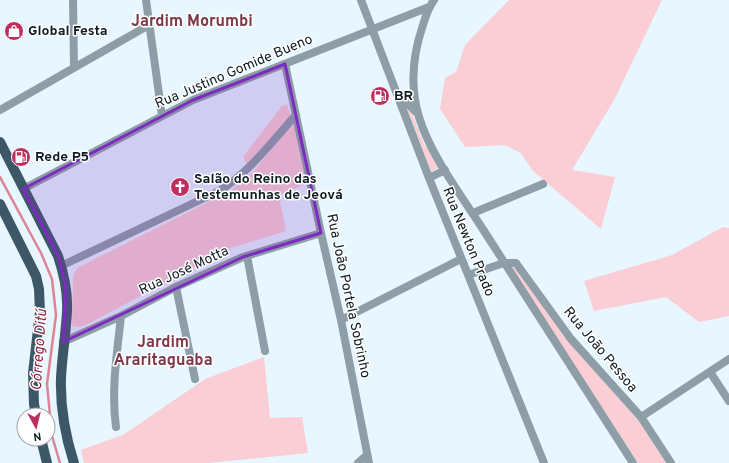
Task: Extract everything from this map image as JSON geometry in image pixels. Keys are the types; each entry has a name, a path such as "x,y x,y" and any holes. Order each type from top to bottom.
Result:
{"main road":[{"path":"0,142 58,256 61,266 66,288 67,311 61,378 61,402 64,424 74,463"},
{"path":"0,204 36,276 39,289 40,312 33,373 35,407"},
{"path":"42,447 47,463"}],"street":[{"path":"73,0 74,67"},
{"path":"146,0 162,116"},
{"name":"Rua Newton Prado","path":"361,0 461,259 544,463"},
{"path":"431,3 419,35 414,64 415,98 419,115 429,142 504,263 633,463"},
{"name":"Rua Justino Gomide Bueno","path":"23,189 193,100 285,64 431,3"},
{"path":"0,110 149,25"},
{"name":"Rua João Portela Sobrinho","path":"285,64 341,320 368,459"},
{"path":"397,93 419,115"},
{"path":"61,266 231,184 242,175 296,115"},
{"path":"429,178 445,170"},
{"path":"473,213 543,184"},
{"name":"Rua José Motta","path":"64,342 121,316 176,287 247,256 321,233"},
{"path":"247,256 265,351"},
{"path":"341,320 461,259"},
{"path":"468,275 504,263"},
{"name":"Rua João Pessoa","path":"504,263 516,263 571,339 641,417 671,463"},
{"path":"176,287 195,379"},
{"path":"116,428 114,389 121,316"},
{"path":"641,417 729,359"},
{"path":"710,372 729,401"},
{"path":"358,463 368,459"}],"highlighted area":[{"path":"285,64 321,233 243,257 63,342 66,288 58,256 23,189 193,100"}],"shaded area":[{"path":"509,0 662,0 614,100 572,170 615,177 601,229 532,170 521,153 505,145 465,147 440,109 445,78 456,72 465,45"},
{"path":"287,104 291,117 247,164 243,157 281,107"},
{"path":"406,106 411,111 424,144 434,156 440,167 431,172"},
{"path":"291,125 295,125 306,184 279,195 286,231 231,248 86,325 78,327 72,326 73,276 77,268 230,191 253,172"},
{"path":"723,227 729,228 729,316 699,322 666,297 594,311 584,281 672,255"},
{"path":"513,268 515,268 568,341 638,420 666,463 638,463"},
{"path":"264,357 270,418 302,417 308,453 208,463 84,463 81,450 123,435 205,379"}],"waterway":[{"name":"Córrego Ditú","path":"0,177 41,253 52,279 56,315 47,384 52,436 60,463"}],"place":[{"name":"Global Festa","path":"14,31"},
{"name":"BR","path":"380,96"},
{"name":"Rede P5","path":"21,157"},
{"name":"Salão do Reino das Testemunhas de Jeová","path":"180,187"}],"district":[{"name":"Jardim Morumbi","path":"192,22"},
{"name":"Jardim Araritaguaba","path":"163,352"}]}
